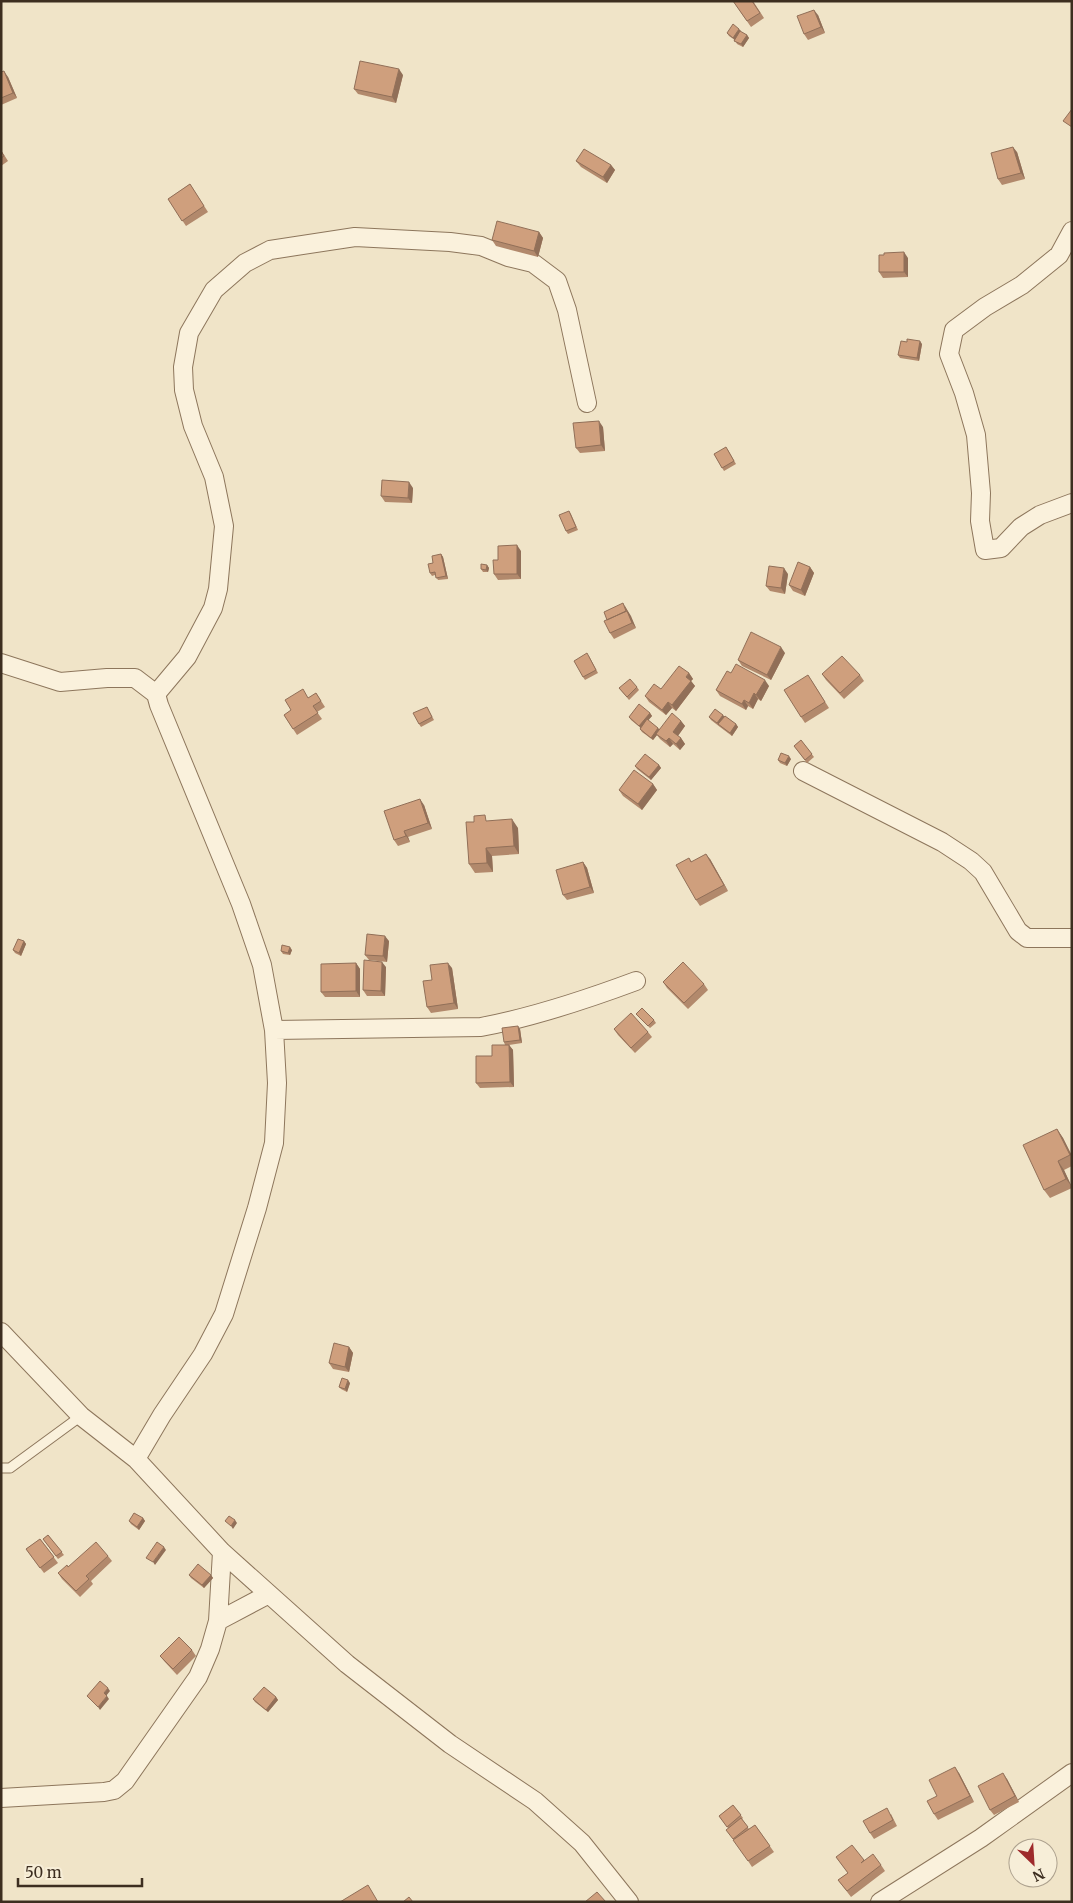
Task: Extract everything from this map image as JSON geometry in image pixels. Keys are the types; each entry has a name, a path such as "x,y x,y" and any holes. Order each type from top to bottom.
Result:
{"street":[{"path":"1072,231 1059,255 1022,285 985,307 954,330 949,354 964,393 976,435 981,493 980,521 985,550 1001,548 1021,527 1040,515 1072,503"},
{"path":"156,694 187,657 213,608 218,589 224,526 214,477 193,426 184,390 183,367 189,333 214,290 245,263 270,250 355,237 450,242 482,246 508,257 533,263 557,281 567,310 587,403"},
{"path":"1,663 60,682 135,678 156,694 241,904 262,965 274,1030 277,1083 274,1143 258,1208 224,1314 203,1354 162,1414 136,1460"},
{"path":"803,770 942,842 971,861 983,872 1018,931 1027,938 1072,938"},
{"path":"274,1030 480,1027 508,1022 560,1007 636,981"},
{"path":"1,1332 81,1416 136,1460 222,1552 369,1681 450,1744 535,1801 582,1843 628,1902"},
{"path":"1,1798 104,1792 114,1790 120,1786 198,1676 210,1649 218,1621 222,1552"},
{"path":"218,1621 269,1594"},
{"path":"880,1902 981,1838 1072,1773"}],"lane":[{"path":"1,1468 10,1468 81,1416"}],"building":[{"path":"733,1 752,1 760,13 747,21"},
{"path":"814,10 821,27 804,34 797,16"},
{"path":"733,24 739,29 733,38 727,33"},
{"path":"740,31 747,35 741,44 734,41"},
{"path":"360,61 399,69 392,97 354,89"},
{"path":"4,71 13,93 1,98 1,72"},
{"path":"1072,109 1072,127 1063,121"},
{"path":"1013,147 1021,173 998,179 991,153"},
{"path":"584,149 611,165 603,177 576,161"},
{"path":"190,184 204,206 182,221 168,199"},
{"path":"497,221 539,232 534,251 492,240"},
{"path":"904,252 904,272 879,272 879,255"},
{"path":"907,339 920,341 917,358 898,355 901,341 907,342"},
{"path":"599,421 601,445 576,448 573,423"},
{"path":"726,447 734,461 722,468 714,454"},
{"path":"382,480 409,482 408,498 381,496"},
{"path":"569,511 576,527 566,531 559,515"},
{"path":"517,545 517,574 494,574 493,560 498,560 498,546"},
{"path":"441,554 446,576 436,578 435,572 430,573 428,564 433,563 432,556"},
{"path":"798,562 810,567 801,590 789,585"},
{"path":"481,564 487,565 486,570 481,569"},
{"path":"769,566 784,568 781,588 766,586"},
{"path":"623,603 626,611 607,620 604,612"},
{"path":"627,611 632,623 610,633 604,621"},
{"path":"751,632 781,647 767,675 738,660"},
{"path":"587,653 596,670 583,677 574,661"},
{"path":"842,656 860,675 840,693 822,674"},
{"path":"736,664 765,680 756,695 754,693 749,703 744,700 742,704 716,690 727,671 731,673"},
{"path":"679,666 689,673 686,677 691,681 672,705 668,702 662,710 645,696 654,684 661,689"},
{"path":"808,675 825,702 801,717 784,690"},
{"path":"630,679 637,687 627,697 619,688"},
{"path":"303,689 308,698 316,693 321,701 313,706 318,713 293,729 284,715 291,710 285,700"},
{"path":"639,704 650,713 639,726 629,717"},
{"path":"427,707 432,717 419,724 413,713"},
{"path":"715,709 723,715 717,723 709,717"},
{"path":"672,713 681,721 673,732 681,738 676,744 669,738 666,741 656,734"},
{"path":"725,716 736,724 730,733 718,724"},
{"path":"647,719 658,728 651,738 640,729"},
{"path":"801,740 812,754 805,760 794,746"},
{"path":"781,753 789,756 785,763 778,760"},
{"path":"645,754 659,765 649,777 635,766"},
{"path":"634,770 653,784 638,804 619,790"},
{"path":"420,799 428,823 404,831 406,836 394,840 384,811"},
{"path":"485,815 486,821 512,819 514,846 486,848 487,863 469,864 466,822 474,822 474,816"},
{"path":"706,854 724,885 696,900 676,865 689,858 691,862"},
{"path":"583,862 590,887 563,895 556,870"},
{"path":"367,934 385,936 383,956 365,955"},
{"path":"18,939 24,941 19,953 13,950"},
{"path":"282,945 290,947 288,953 281,951"},
{"path":"364,960 382,962 381,991 363,990"},
{"path":"683,962 704,984 684,1003 663,982"},
{"path":"356,963 356,991 321,992 321,964"},
{"path":"448,963 454,1003 427,1007 423,981 432,980 430,965"},
{"path":"642,1008 654,1020 648,1026 636,1014"},
{"path":"631,1013 648,1032 631,1048 614,1029"},
{"path":"518,1026 520,1040 504,1042 502,1028"},
{"path":"492,1045 509,1045 510,1082 476,1083 476,1056 492,1056"},
{"path":"1057,1129 1070,1155 1058,1161 1066,1179 1044,1190 1023,1145"},
{"path":"334,1343 349,1347 345,1367 329,1363"},
{"path":"342,1378 348,1380 345,1389 339,1387"},
{"path":"134,1513 143,1518 137,1527 129,1521"},
{"path":"229,1516 235,1520 231,1526 225,1521"},
{"path":"48,1535 62,1552 56,1556 43,1539"},
{"path":"40,1539 54,1557 40,1568 26,1549"},
{"path":"96,1542 108,1556 86,1576 89,1579 76,1591 58,1573 67,1565 68,1567"},
{"path":"157,1542 164,1547 153,1562 146,1558"},
{"path":"198,1564 211,1575 202,1585 189,1575"},
{"path":"179,1637 192,1650 173,1669 160,1656"},
{"path":"100,1681 108,1688 104,1693 107,1696 98,1707 87,1696"},
{"path":"264,1687 276,1697 266,1710 253,1699"},
{"path":"955,1767 970,1796 934,1814 927,1801 937,1796 929,1780"},
{"path":"1003,1773 1015,1796 990,1810 978,1786"},
{"path":"733,1805 741,1815 727,1827 719,1816"},
{"path":"887,1808 893,1820 870,1833 863,1821"},
{"path":"741,1818 748,1827 733,1839 726,1830"},
{"path":"755,1825 770,1846 748,1861 733,1840"},
{"path":"852,1845 864,1860 861,1863 873,1854 881,1865 847,1891 838,1880 848,1873 836,1857"},
{"path":"368,1885 378,1902 340,1902"},
{"path":"597,1892 606,1902 585,1902"},
{"path":"409,1897 413,1902 403,1902"}]}
